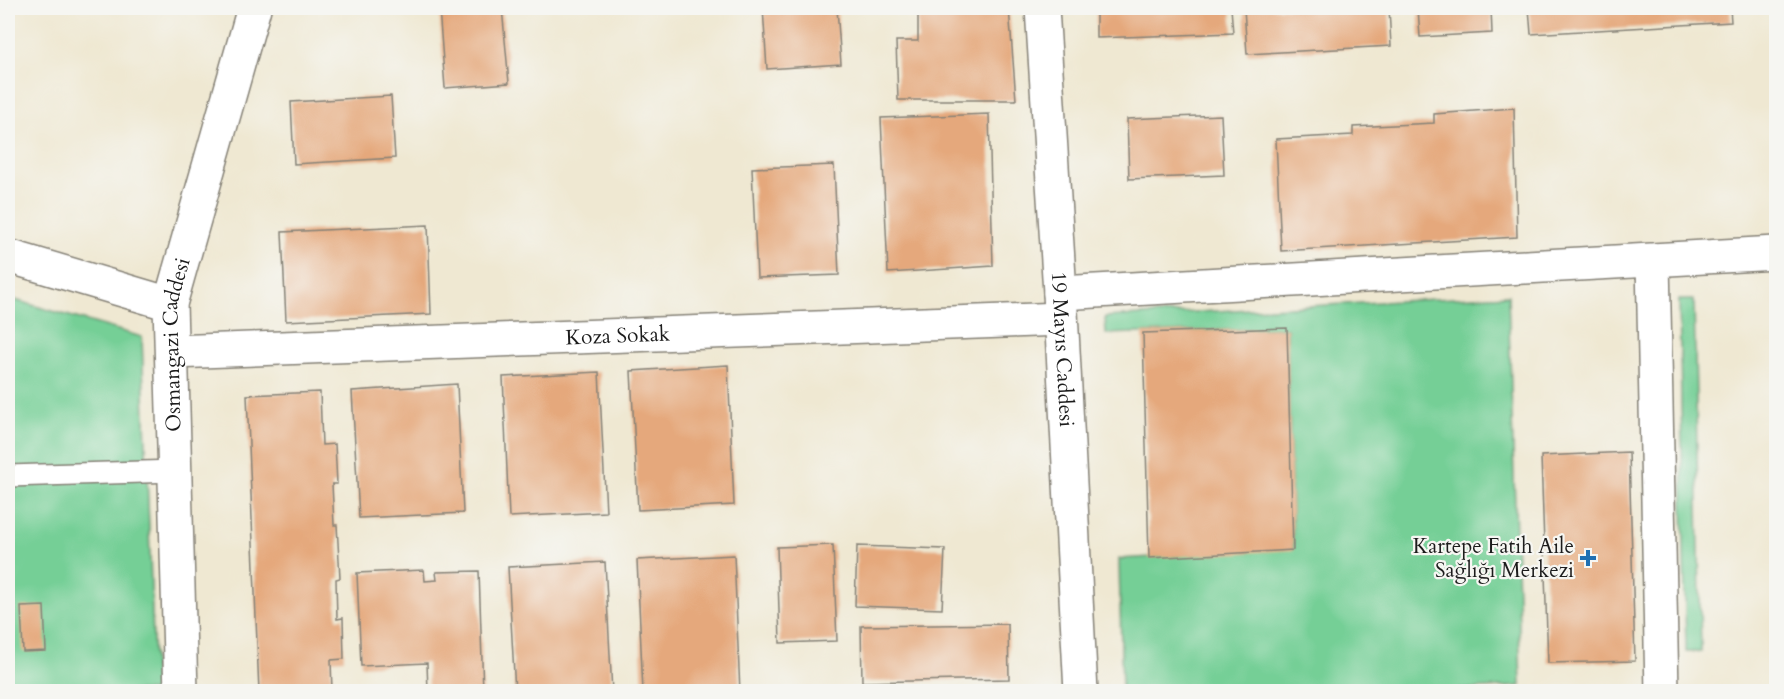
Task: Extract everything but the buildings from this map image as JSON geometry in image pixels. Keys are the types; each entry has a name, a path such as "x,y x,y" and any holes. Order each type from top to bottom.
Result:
{"street":[{"name":"Osmangazi Caddesi","path":"181,692 170,304 254,8"},
{"name":"19 Mayıs Caddesi","path":"1042,8 1081,692"},
{"name":"Koza Sokak","path":"172,352 1060,306 1776,253"},
{"path":"8,256 170,304"},
{"path":"1653,261 1662,692"}],"lane":[{"path":"8,476 176,471"}],"green space":[{"path":"1508,295 1521,686 1419,692 1122,691 1119,559 1293,549 1287,328 1106,334 1105,317"},
{"path":"8,298 142,337 155,691 8,691"},
{"path":"1679,300 1694,300 1701,652 1686,652"}],"place":[{"name":"Kartepe Fatih Aile Sağlığı Merkezi","path":"1588,558"}]}
